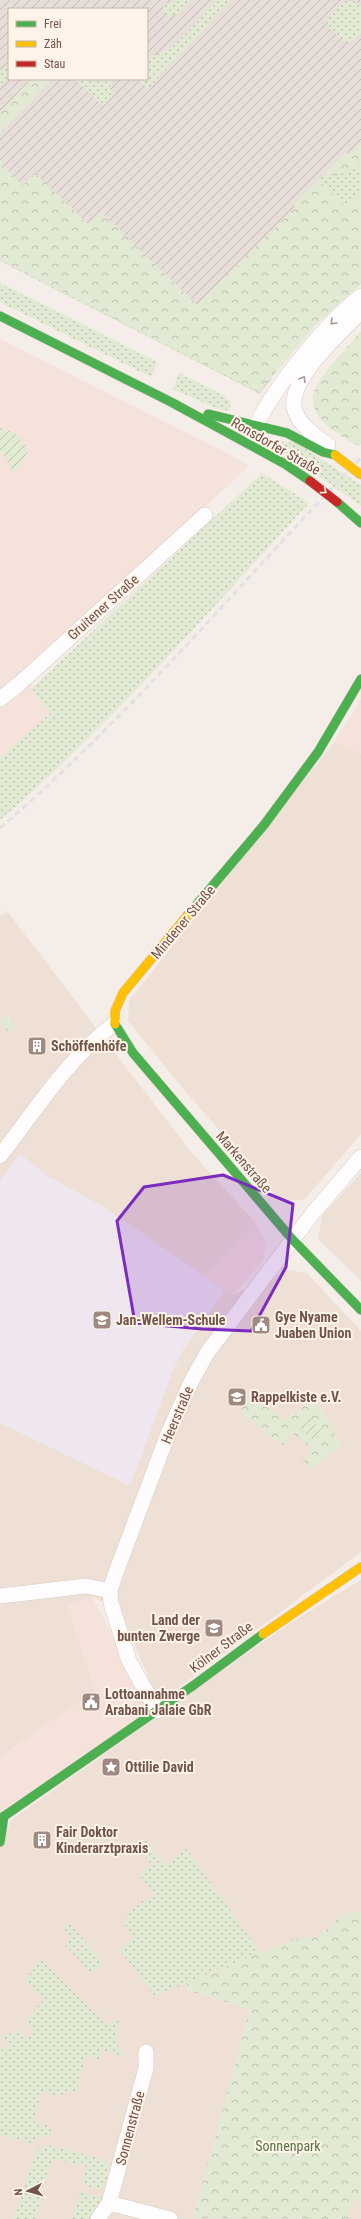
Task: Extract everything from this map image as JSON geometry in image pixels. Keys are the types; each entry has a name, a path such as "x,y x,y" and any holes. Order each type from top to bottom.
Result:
{"main road":[{"name":"Ronsdorfer Straße","path":"0,316 171,402 224,432"},
{"name":"Ronsdorfer Straße","path":"171,402 214,416 254,436 341,504 361,523"},
{"name":"Ronsdorfer Straße","path":"283,432 298,437 323,452 336,456 361,475"},
{"name":"Mindener Straße","path":"114,1024 113,1012 123,994 264,825 318,752 361,679"},
{"name":"Markenstraße","path":"114,1024 133,1053 292,1240 361,1310"},
{"name":"Kölner Straße","path":"2,1817 156,1711 286,1616 361,1567"},
{"path":"0,1842 2,1817"}],"street":[{"path":"254,436 291,372 312,345 352,303 361,296"},
{"path":"224,432 273,438 283,432 294,403 296,392 306,374 361,312"},
{"path":"294,403 298,416 304,425 312,434 328,445 336,456"},
{"path":"341,504 361,513"},
{"name":"Gruitener Straße","path":"0,699 19,684 205,516"},
{"path":"0,1156 81,1054 97,1037 114,1024"},
{"name":"Heerstraße","path":"156,1711 129,1661 111,1603 110,1591 165,1442 191,1382 207,1353 292,1240 361,1157"},
{"path":"0,1596 86,1586 110,1591"},
{"name":"Sonnenstraße","path":"98,2219 109,2203 146,2068 146,2052"},
{"path":"109,2203 170,2219"}],"highlighted area":[{"path":"223,1175 293,1204 286,1267 251,1331 202,1329 135,1323 117,1221 144,1187"}],"shaded area":[{"path":"0,0 361,0 361,278 312,322 260,394 0,261"},
{"path":"0,339 223,451 249,466 33,667 31,689 52,713 0,757"},
{"path":"361,699 361,753 334,742"},
{"path":"334,742 361,753 361,1134 304,1200 280,1201 175,1079 128,1021 129,1001"},
{"path":"7,911 190,1151 255,1222 205,1275 234,1294 288,1270 307,1273 361,1331 361,1552 165,1698 153,1689 120,1610 92,1597 68,1606 95,1691 0,1757 0,916"},
{"name":"Jan-Wellem-Schule","path":"20,1154 49,1177 104,1207 225,1290 183,1350 173,1370 130,1486 0,1423 0,1180"},
{"path":"361,1173 361,1281 318,1239 322,1216"},
{"path":"255,1222 266,1241 263,1261 234,1294 205,1275"},
{"path":"361,1580 361,2219 0,2219 0,1848 11,1820 290,1623"},
{"path":"92,1597 146,1697 137,1718 0,1812 0,1757 95,1691 67,1606"}],"green space":[{"path":"175,0 192,0 178,14 170,17 166,15 163,7 166,3 172,3"},
{"path":"216,0 231,0 148,89 139,80 148,80 148,57 167,50 193,26"},
{"path":"345,1 354,1 361,7 361,32 352,42 344,42 328,26 328,19"},
{"path":"8,63 8,78 0,86 0,71"},
{"path":"30,80 51,81 0,133 0,112"},
{"path":"76,80 116,80 109,87 114,93 103,106"},
{"path":"361,143 361,165 336,176 324,174 346,152 349,155"},
{"path":"0,160 4,164 3,166 23,186 35,173 89,225 101,212 197,305 296,207 293,204 318,180 346,206 361,195 361,284 316,325 259,392 0,260"},
{"path":"361,165 361,195 346,206 318,180 324,174 336,176"},
{"path":"0,283 157,362 151,377 0,302"},
{"path":"361,331 361,444 359,446 334,431 320,418 313,405 314,392 321,379"},
{"path":"179,373 225,396 230,401 230,411 218,409 173,389"},
{"path":"0,427 17,435 29,450 14,473 2,453 0,454"},
{"path":"282,441 297,443 361,485 361,506 281,450"},
{"path":"262,473 309,503 121,706 0,820 0,757 51,713 31,689"},
{"path":"7,1015 16,1027 10,1034 0,1021"},
{"path":"248,1392 252,1394 251,1398 287,1420 292,1412 297,1415 309,1396 336,1427 331,1431 342,1444 313,1469 303,1462 312,1448 292,1433 283,1446 241,1412"},
{"path":"307,1416 323,1430 314,1440 298,1427"},
{"path":"144,1838 165,1865 176,1858 186,1848 260,1952 155,1996 119,1950 132,1938 123,1920 130,1916 128,1913 145,1899 147,1901 154,1895 139,1874 151,1864 135,1842"},
{"name":"Sonnenpark","path":"361,1911 361,2201 353,2199 348,2219 193,2218 250,2009 189,1991 183,1985 293,1939 318,1937 342,1915"},
{"path":"70,1923 103,1963 91,1973 65,1945 71,1937 63,1928"},
{"path":"40,1957 108,2026 119,2019 117,2031 118,2045 120,2050 129,2058 102,2050 99,2059 86,2055 76,2093 64,2090 62,2097 42,2092 34,2122 52,2127 48,2136 39,2137 30,2144 0,2134 0,2048 3,2051 10,2045 2,2036 20,2030 23,2032 26,2040 35,2031 25,2021 44,1999 25,1982"},
{"path":"46,2145 101,2159 109,2165 105,2188 101,2190 82,2184 86,2166 52,2159 36,2219 13,2219 34,2159 39,2148"},
{"path":"80,2192 99,2197 103,2196 102,2201 96,2205 92,2219 72,2219"}],"railway":[{"path":"0,828 48,785 140,694 361,458"}],"traffic: fast":[{"path":"0,316 171,402 285,464 310,481"},
{"path":"208,414 287,433 323,452 335,455"},
{"path":"337,502 361,523"},
{"path":"187,916 264,825 318,752 361,679"},
{"path":"115,1024 133,1053 292,1239 361,1310"},
{"path":"0,1819 194,1685 263,1634"},
{"path":"0,1842 4,1816"}],"traffic: slow":[{"path":"335,455 361,475"},
{"path":"115,1024 115,1011 123,993 187,916"},
{"path":"263,1634 361,1567"}],"traffic: jam":[{"path":"310,481 337,502"}],"place":[{"name":"Schöffenhöfe","path":"37,1046"},
{"name":"Jan-Wellem-Schule","path":"102,1320"},
{"name":"Gye Nyame Juaben Union","path":"261,1325"},
{"name":"Rappelkiste e.V.","path":"237,1397"},
{"name":"Land der bunten Zwerge","path":"214,1628"},
{"name":"Lottoannahme Arabani Jalaie GbR","path":"91,1702"},
{"name":"Ottilie David","path":"111,1767"},
{"name":"Fair Doktor Kinderarztpraxis","path":"42,1840"}]}
